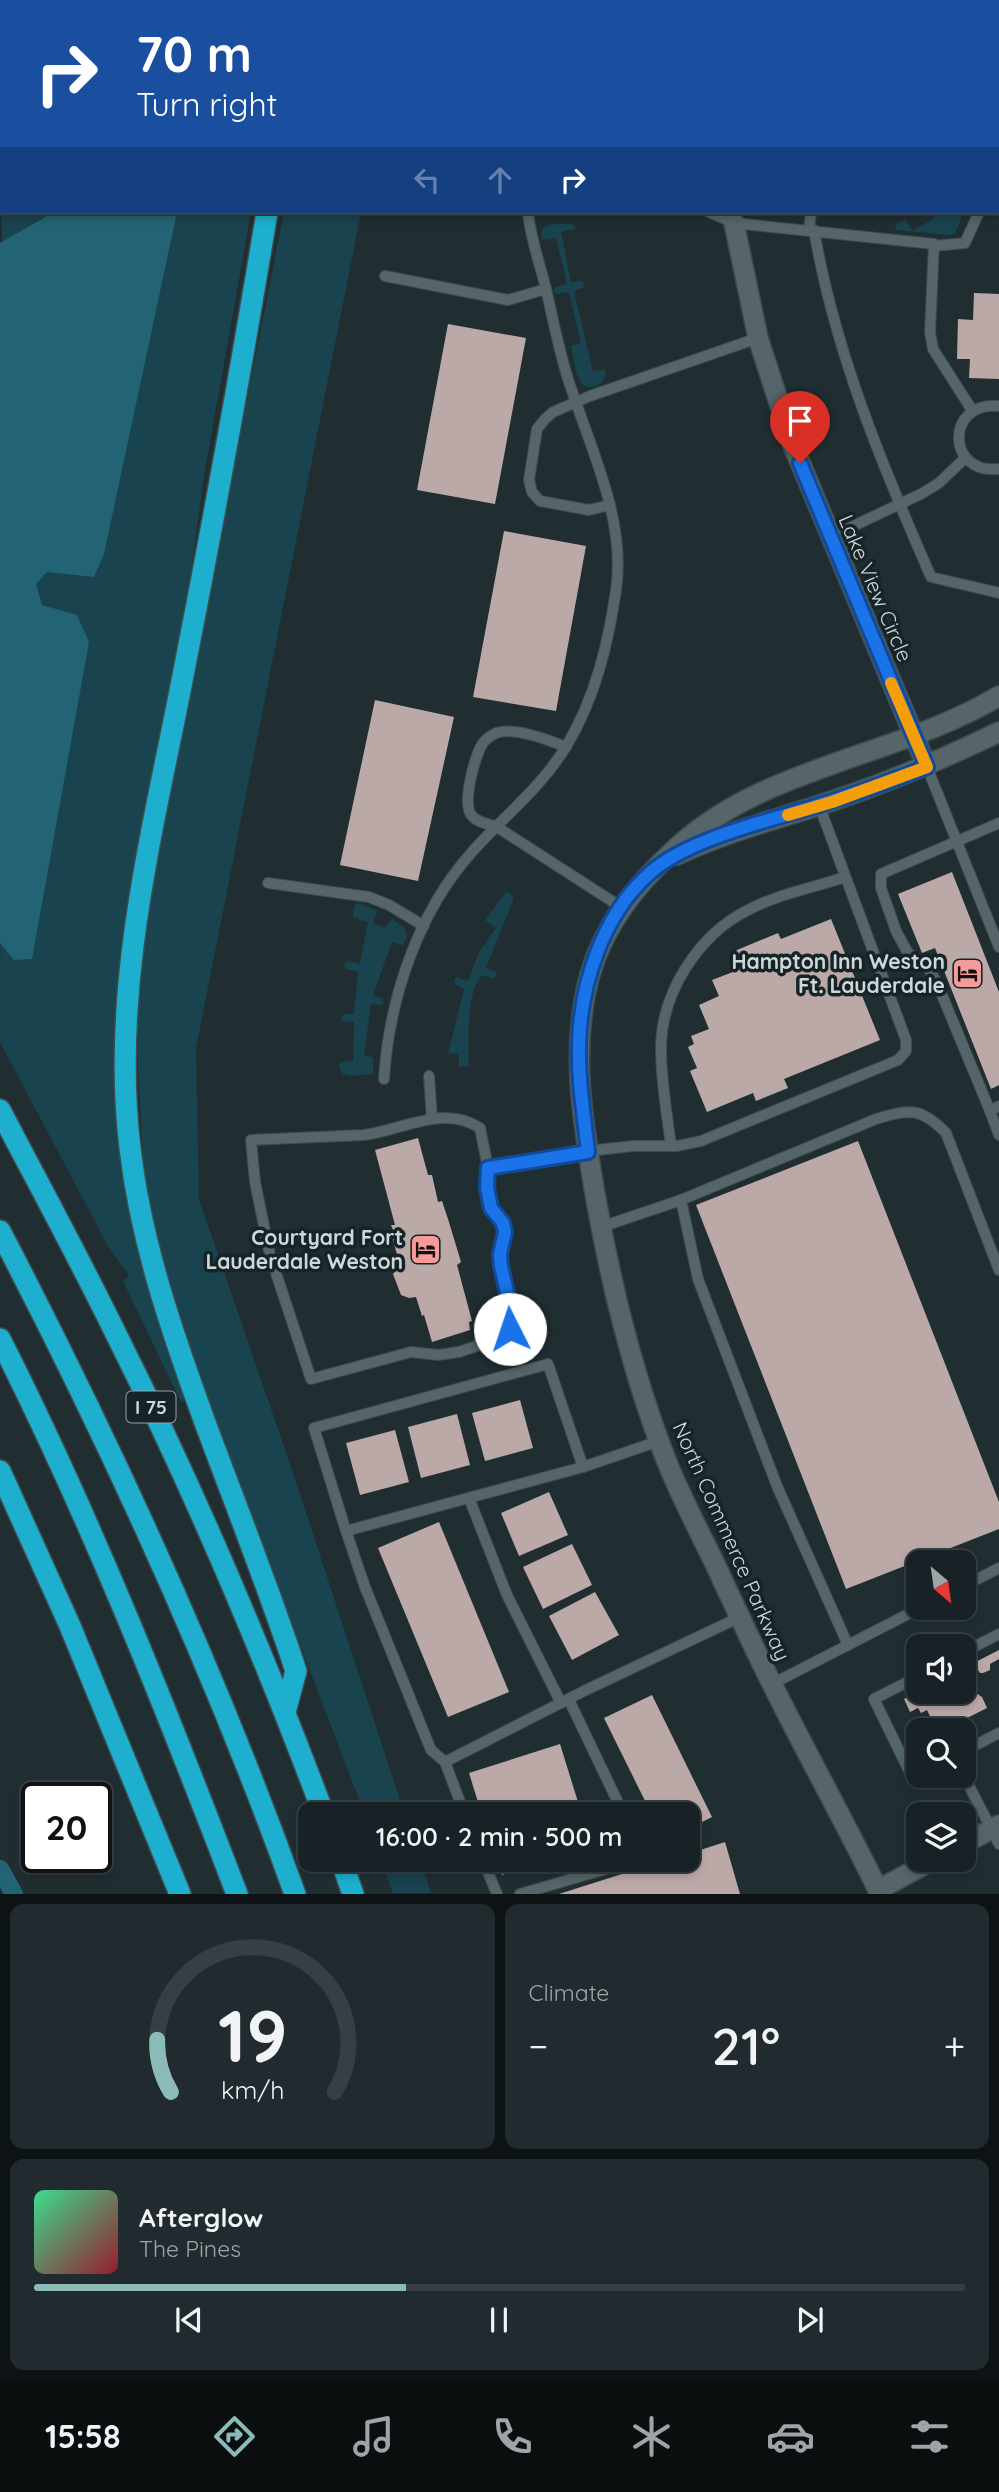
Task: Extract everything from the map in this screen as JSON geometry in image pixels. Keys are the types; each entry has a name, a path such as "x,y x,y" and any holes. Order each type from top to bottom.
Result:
{"highway":[{"path":"267,214 196,608 143,883 128,976 125,1065 130,1146 139,1211 155,1279 296,1671 285,1712"},
{"name":"I 75","path":"0,1110 123,1349 191,1494 285,1712 319,1802"},
{"path":"0,1231 78,1385 165,1572 244,1758 295,1894"},
{"path":"0,1339 31,1400 117,1594 237,1894"},
{"path":"0,1471 81,1651 180,1894"},
{"path":"346,1872 354,1894"}],"street":[{"name":"Lake View Circle","path":"734,223 758,338 792,443 927,767"},
{"name":"North Commerce Parkway","path":"875,1892 772,1684 659,1441 623,1324 601,1227 579,1078 582,1009 590,975 603,940 621,907 650,873 704,825 732,807 788,781 913,735 999,696"},
{"name":"North Commerce Parkway","path":"650,873 678,854 715,839 927,767 999,732"},
{"path":"976,1840 997,1833"},
{"path":"875,1892 911,1872"}],"lane":[{"path":"384,1079 386,1045 396,1002 409,960 424,926 452,877 472,851 539,784 566,747 590,702 608,636 618,560 610,505 576,403 528,214"},
{"path":"714,214 734,223 934,246 965,243 978,214"},
{"path":"811,214 811,230 823,283 858,399 931,578 999,593"},
{"path":"934,246 930,332 933,349 972,410"},
{"path":"385,276 508,300 546,289"},
{"path":"610,505 589,510 540,501 531,492 529,480 537,429 553,412 590,396 758,338"},
{"path":"999,406 984,405 972,410 963,420 958,433 959,446 965,458 974,466 986,470 999,469"},
{"path":"830,537 939,483 965,458"},
{"path":"566,747 550,740 510,731 497,733 485,740 477,754 466,804 471,815 479,821 497,827 621,907"},
{"path":"927,767 999,947"},
{"path":"488,1168 633,1146 671,1146 701,1141 898,1060 906,1051 906,1040 819,805"},
{"path":"999,823 881,874 881,887 896,931 908,953 926,966 937,983 994,1109 999,1135"},
{"path":"671,1146 661,1046 667,1010 680,978 697,951 721,927 747,910 845,877"},
{"path":"268,883 369,897 389,905 424,926"},
{"path":"429,1076 432,1119"},
{"path":"601,1227 681,1200 876,1119 899,1112 919,1112 933,1120 946,1133 999,1270"},
{"path":"452,1117 470,1121 480,1128 488,1168 487,1188 491,1208 503,1223 505,1232 500,1254 513,1319 510,1329 500,1338 459,1352 438,1355 411,1352 311,1379 270,1255 255,1182 251,1140 364,1135 452,1117"},
{"path":"681,1200 698,1279 777,1486 848,1646"},
{"path":"460,1802 445,1762 431,1750 370,1600 314,1428 548,1364 583,1467"},
{"path":"346,1531 583,1467 659,1441"},
{"path":"469,1498 507,1595 617,1802"},
{"path":"976,1580 999,1568"},
{"path":"772,1684 906,1615"},
{"path":"445,1762 740,1617"},
{"path":"976,1646 999,1634"},
{"path":"906,1683 874,1699 906,1765"},
{"path":"976,1745 999,1733"},
{"path":"971,1788 997,1833"},
{"path":"488,1872 496,1894"},
{"path":"520,1894 596,1872"}],"shaded area":[{"path":"2,214 251,214 204,476 176,681 118,1050 187,1399 181,1402 123,1281 129,1276 108,1246 0,1042"},
{"path":"51,214 177,214 104,554 94,577 47,572 36,584 42,605 77,615 89,642 32,959 14,960 0,943 0,243"},
{"path":"284,214 361,214 196,1048 199,1199 292,1470 401,1802 360,1802 165,1290 146,1210 137,994 145,916"},
{"path":"931,214 963,214 955,233 951,235 895,230 896,225 905,219 913,231 934,218"},
{"path":"572,224 574,229 561,232 571,282 581,281 585,284 583,288 574,291 593,372 605,369 606,374 603,382 594,387 587,387 578,378 571,346 581,343 569,292 557,294 553,291 555,287 567,284 556,238 542,240 546,226"},
{"path":"506,892 514,898 486,968 495,971 497,975 493,979 482,975 477,983 469,1018 469,1066 459,1067 459,1053 448,1054 464,989 455,984 454,980 457,977 468,981 479,952 496,928 485,920"},
{"path":"358,903 377,911 373,923 385,928 392,919 405,928 407,936 403,945 392,942 373,995 382,998 384,1004 371,1003 364,1056 373,1057 373,1074 352,1076 343,1074 339,1067 341,1062 353,1061 354,1022 342,1021 341,1018 344,1014 354,1014 358,972 346,969 344,964 348,961 360,964 368,922 353,917 354,907"},
{"path":"385,1872 424,1872 431,1893 393,1893"}],"building":[{"path":"974,293 999,294 999,379 969,378 970,359 957,359 958,319 973,320"},
{"path":"448,324 526,338 495,504 417,490"},
{"path":"504,531 586,546 556,711 473,697"},
{"path":"375,700 454,717 418,881 340,865"},
{"name":"Hampton Inn Weston Ft. Lauderdale","path":"952,872 999,992 999,1085 991,1089 935,948 922,953 898,894"},
{"path":"831,919 880,1040 784,1079 788,1088 756,1101 753,1093 707,1112 690,1071 697,1068 688,1047 694,1044 691,1036 709,1029 699,1005 719,996 712,980 733,972 731,958 737,950 778,933 781,939"},
{"name":"Courtyard Fort Lauderdale Weston","path":"418,1138 428,1175 432,1175 438,1202 442,1201 461,1262 457,1265 472,1321 469,1322 470,1330 432,1342 416,1297 401,1295 393,1274 398,1267 404,1266 402,1260 399,1261 392,1237 395,1235 391,1225 395,1225 375,1150"},
{"path":"858,1141 999,1502 999,1529 945,1550 906,1550 906,1565 846,1589 696,1205"},
{"path":"520,1400 533,1448 485,1461 472,1413"},
{"path":"457,1414 470,1465 421,1478 408,1427"},
{"path":"395,1430 409,1482 360,1495 346,1443"},
{"path":"549,1492 568,1535 519,1556 501,1513"},
{"path":"439,1522 509,1692 448,1717 378,1548"},
{"path":"572,1544 592,1585 543,1609 523,1567"},
{"path":"595,1592 619,1635 572,1660 549,1616"},
{"path":"999,1650 999,1659 990,1664 990,1670 983,1673 976,1671 976,1662"},
{"path":"976,1693 982,1697 987,1708 967,1718 928,1718 927,1710 921,1713 918,1708 910,1712 906,1704 976,1704"},
{"path":"652,1695 712,1817 700,1823 700,1802 646,1802 604,1718"},
{"path":"560,1744 578,1802 478,1802 469,1773"},
{"path":"725,1842 740,1894 559,1894 628,1872 700,1872 700,1850"}],"waterway":[{"path":"0,1869 14,1894"}],"slow traffic":[{"path":"788,815 927,767 891,683"}],"place":[{"name":"Hampton Inn Weston Ft. Lauderdale","path":"968,973"},
{"name":"Courtyard Fort Lauderdale Weston","path":"426,1249"}],"route":[{"path":"510,1329 513,1319 500,1254 505,1232 503,1223 491,1208 487,1188 488,1168 588,1152 579,1078 582,1009 590,975 603,940 621,907 650,873 678,854 927,767 800,463"}]}
